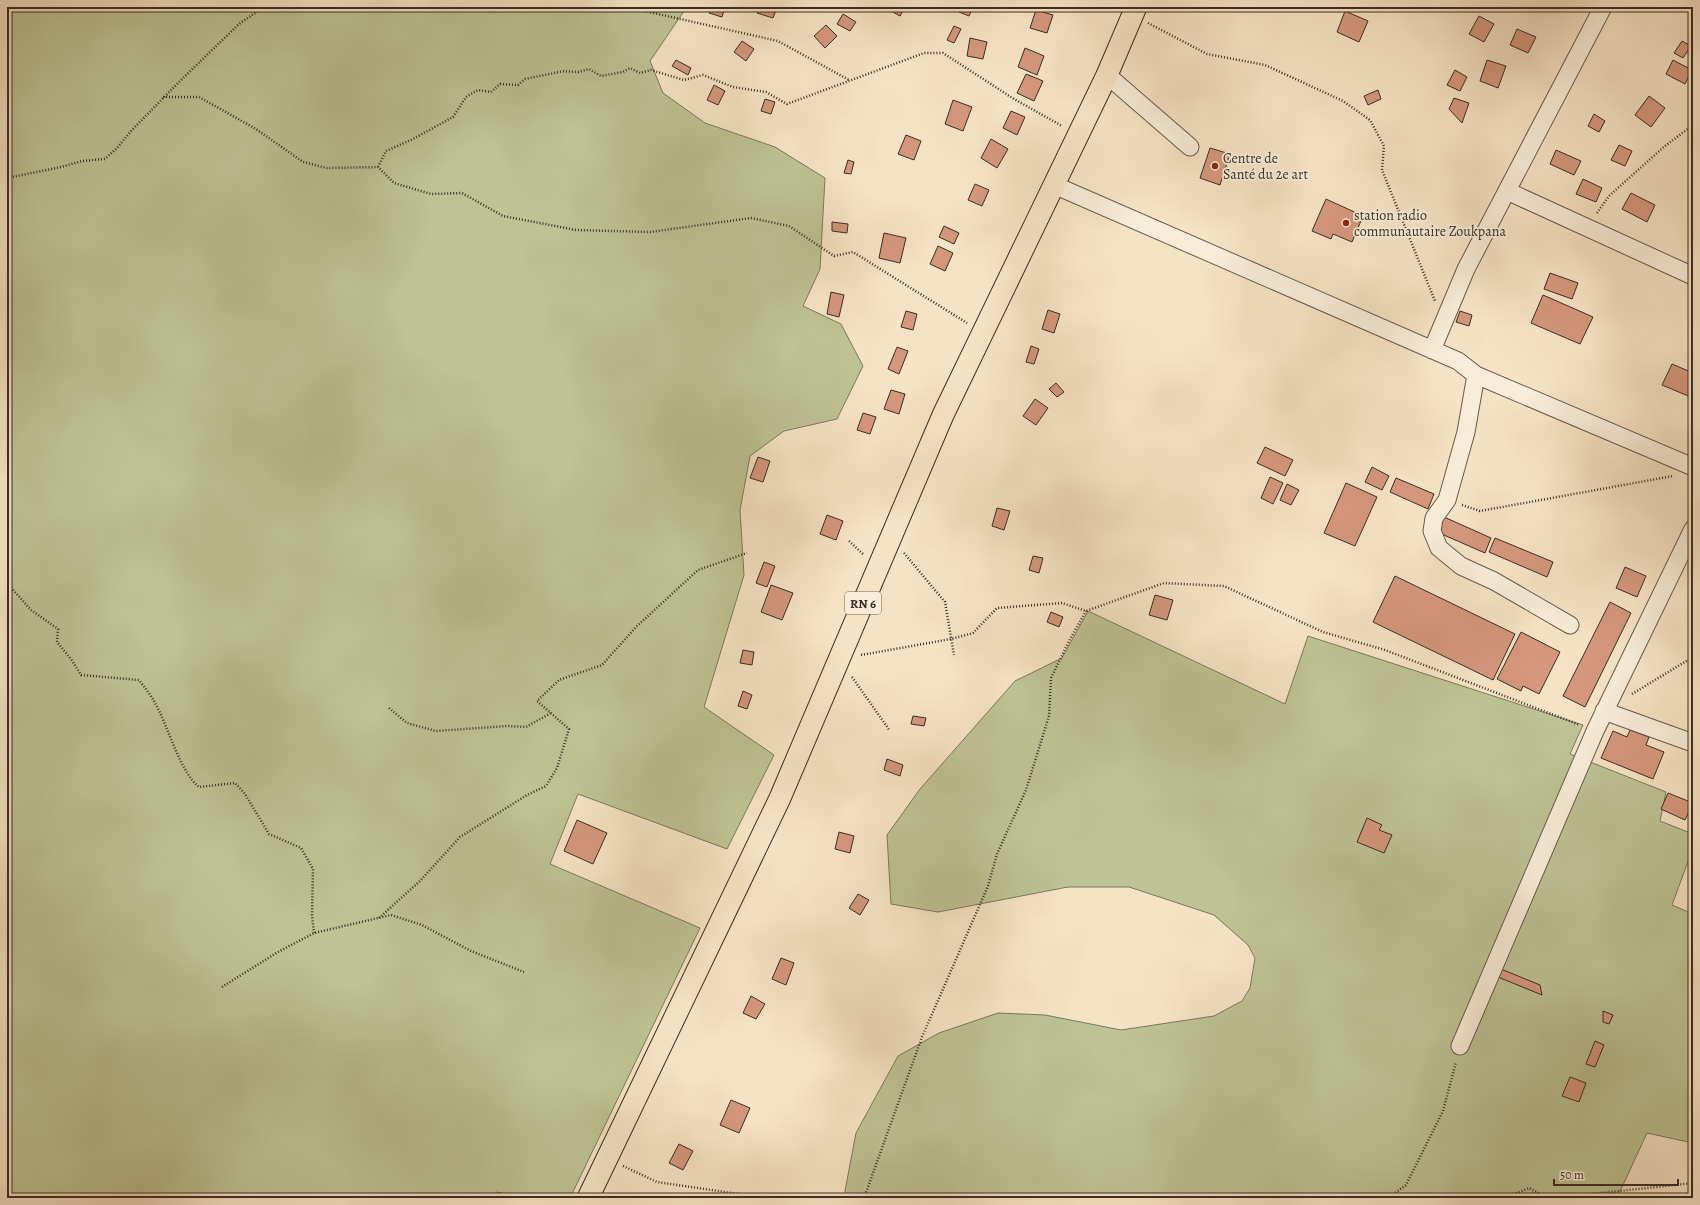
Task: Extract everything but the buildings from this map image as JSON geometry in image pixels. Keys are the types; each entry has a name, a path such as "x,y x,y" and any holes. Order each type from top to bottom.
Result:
{"main road":[{"name":"RN 6","path":"588,1198 780,798 943,415 1107,75 1135,11"}],"street":[{"path":"1432,350 1466,269 1603,7"},
{"path":"1107,75 1190,146"},
{"path":"1054,185 1458,361 1476,375 1693,467"},
{"path":"1507,191 1693,276"},
{"path":"1476,375 1466,432 1447,500 1434,518 1432,531 1439,548 1461,566 1494,581 1570,625"},
{"path":"1460,1046 1604,711 1693,529"},
{"path":"1604,711 1693,743"}],"path":[{"path":"7,178 61,167 82,161 105,159 118,148 132,130 163,97 239,24 264,7"},
{"path":"627,7 778,41 850,80"},
{"path":"1135,11 1207,54 1265,65 1343,101 1370,120 1384,146 1382,170 1444,323"},
{"path":"378,167 386,151 413,139 453,117 466,97 478,90 491,92 500,84 518,85 525,78 564,71 578,72 589,70 601,76 623,72 630,68 640,73 651,70 684,80 704,75 733,87 766,92 787,104 924,53 943,53 1014,99 1078,134"},
{"path":"163,97 199,97 256,129 303,162 327,168 378,167 394,182 431,194 462,193 503,216 576,230 650,232 751,218 789,226 834,256 853,252 983,332"},
{"path":"1566,218 1584,217 1598,213 1609,196 1665,146 1693,125"},
{"path":"1447,500 1480,511 1678,476"},
{"path":"891,537 944,602 954,654"},
{"path":"380,918 420,882 460,837 527,794 546,786 557,768 569,729 537,701 559,680 602,665 636,627 698,570 747,553"},
{"path":"864,1198 922,1037 988,886 997,854 1026,790 1049,716 1051,678 1069,641 1086,612 1164,582 1224,586 1323,632 1385,650 1596,731"},
{"path":"7,583 31,610 58,629 57,642 71,659 81,675 139,680 155,702 185,769 199,787 235,783 245,794 269,834 301,848 313,869 312,915 314,933"},
{"path":"890,731 839,659 951,639 973,633 997,608 1062,603 1086,612"},
{"path":"1630,696 1693,657"},
{"path":"389,708 407,723 436,731 508,726 526,727 551,713"},
{"path":"222,987 278,952 314,933 391,915 422,925 471,951 524,972"},
{"path":"1388,1198 1406,1185 1444,1111 1460,1046"},
{"path":"607,1158 657,1182 766,1198"},
{"path":"1555,1198 1693,1183"},
{"path":"1505,1198 1529,1188 1548,1198"}],"green space":[{"path":"7,7 697,7 684,11 650,61 663,93 705,123 775,147 825,178 820,269 803,306 841,324 863,366 837,419 784,431 750,456 740,510 744,575 704,707 774,755 727,849 578,794 550,864 700,928 570,1198 527,1198 496,1192 492,1198 7,1198"},
{"path":"1088,611 1285,704 1308,636 1583,725 1570,754 1666,792 1660,821 1693,834 1693,848 1672,905 1693,914 1693,1143 1647,1133 1617,1198 848,1198 845,1191 856,1133 898,1056 939,1033 998,1013 1045,1015 1121,1030 1214,1016 1242,1001 1250,988 1255,958 1248,945 1214,915 1129,887 1068,887 938,912 891,904 887,835 920,789 1015,681 1062,658"}],"place":[{"name":"Centre de Santé du 2e art","path":"1215,166"},
{"name":"station radio communautaire Zoukpana","path":"1346,223"}]}
